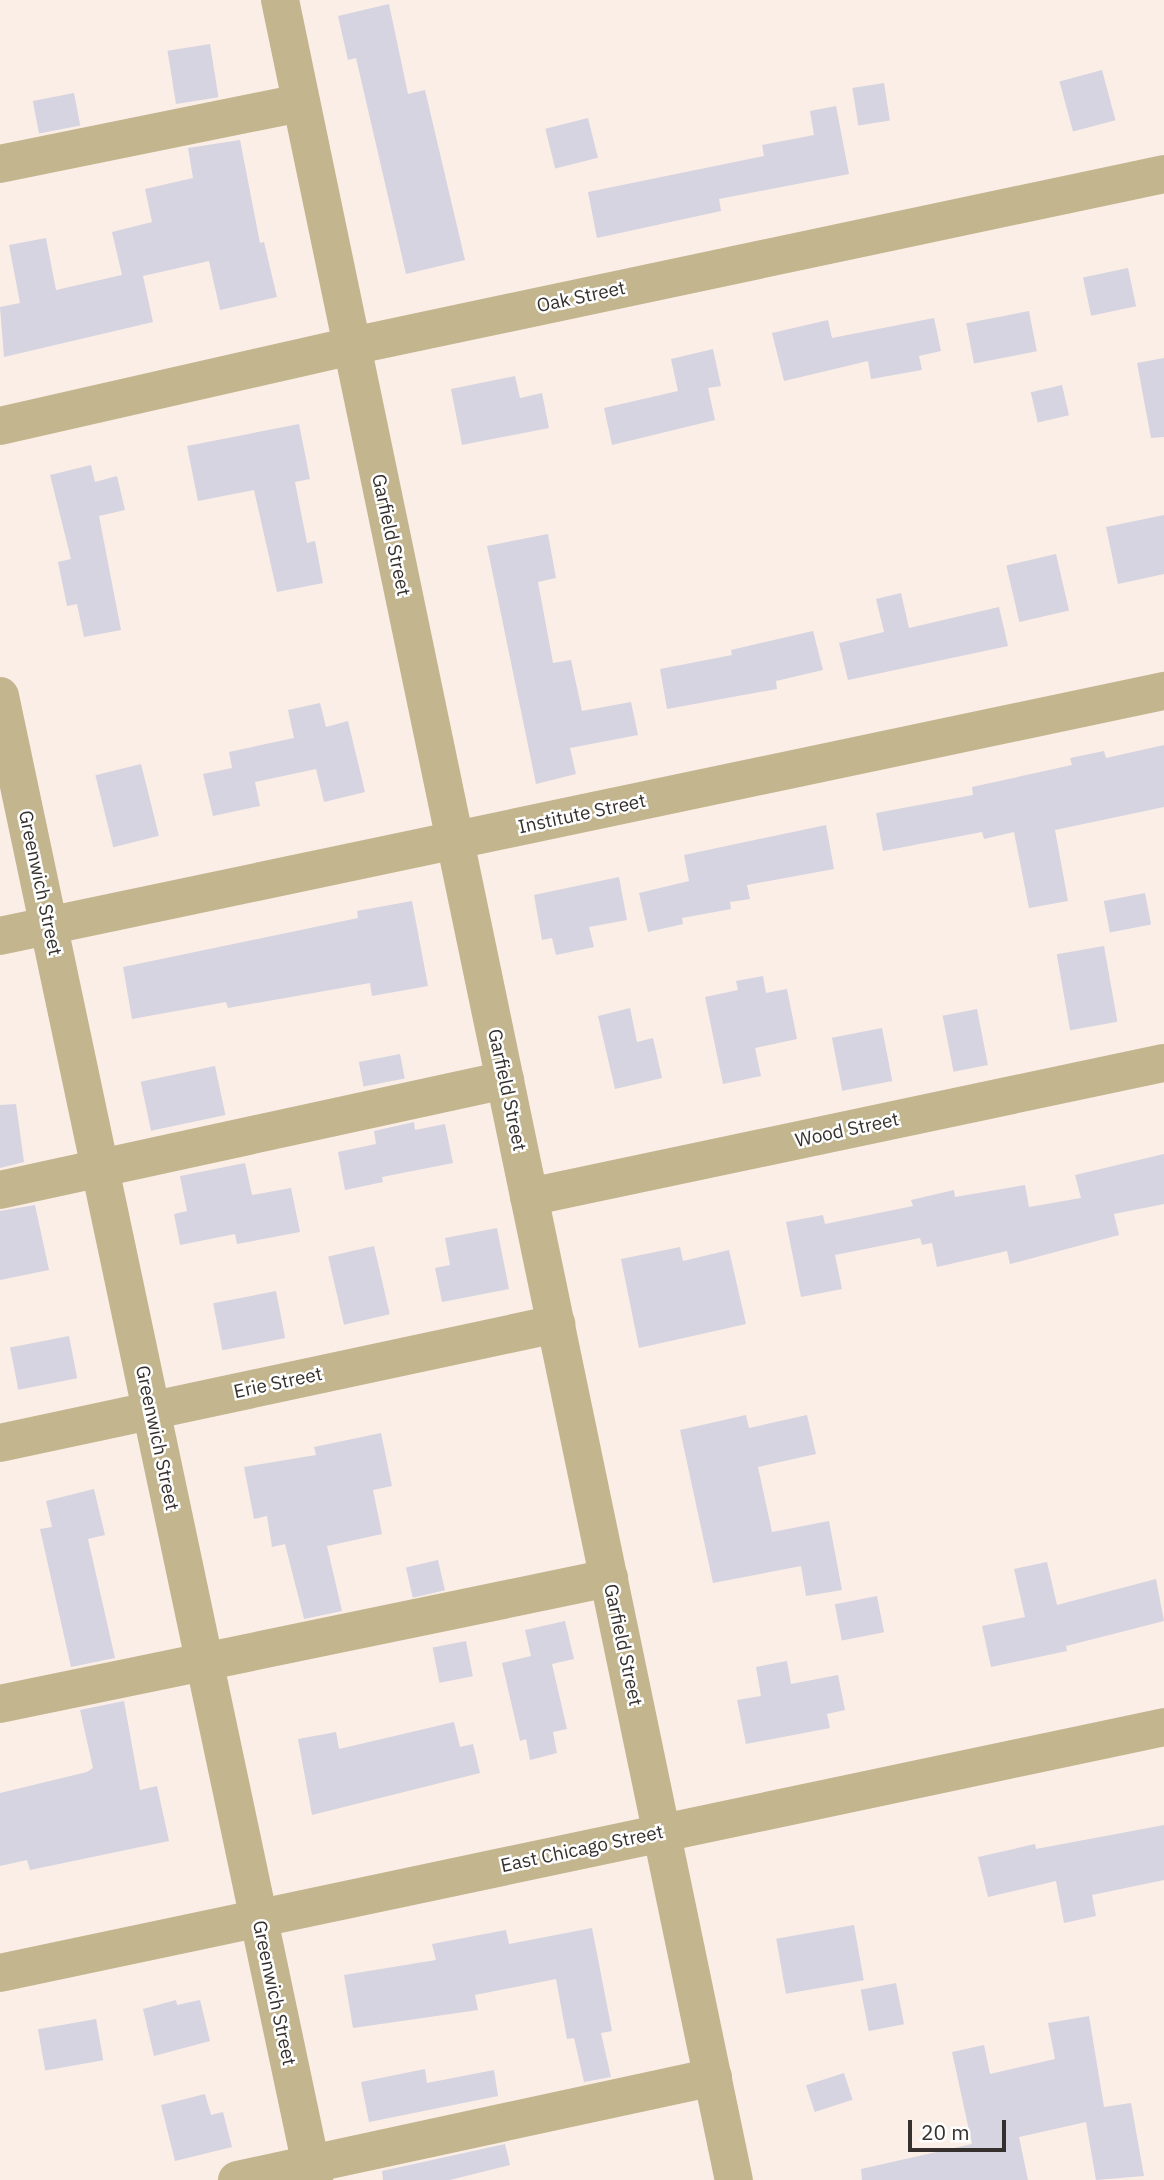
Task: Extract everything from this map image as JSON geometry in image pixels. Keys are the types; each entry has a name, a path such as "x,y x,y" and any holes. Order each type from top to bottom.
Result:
{"street":[{"name":"Garfield Street","path":"280,0 734,2180"},
{"path":"0,164 301,103"},
{"name":"Oak Street","path":"0,426 352,346 1164,174"},
{"name":"Institute Street","path":"0,936 1164,691"},
{"name":"Greenwich Street","path":"0,696 312,2172"},
{"name":"Wood Street","path":"529,1198 1164,1063"},
{"path":"0,1190 505,1080"},
{"name":"Erie Street","path":"0,1443 556,1324"},
{"path":"0,1704 609,1578"},
{"name":"East Chicago Street","path":"0,1973 1164,1727"},
{"path":"237,2180 312,2172 713,2077"}],"building":[{"path":"389,4 408,94 425,90 465,260 406,274 356,58 348,60 338,16"},
{"path":"210,44 218,97 176,104 168,51"},
{"path":"1102,70 1115,120 1073,132 1059,81"},
{"path":"884,83 890,121 858,126 852,88"},
{"path":"74,93 80,125 39,133 33,101"},
{"path":"836,106 849,174 719,199 721,211 597,238 588,192 764,156 762,145 814,135 810,111"},
{"path":"588,118 598,158 555,168 545,129"},
{"path":"240,140 260,243 264,242 277,297 220,310 209,261 143,276 153,322 4,357 0,307 20,303 9,245 46,238 56,290 122,275 112,232 152,222 145,189 193,178 188,148"},
{"path":"1128,268 1136,306 1091,316 1083,278"},
{"path":"1029,311 1037,351 974,363 966,323"},
{"path":"934,318 941,351 919,356 922,370 871,379 868,361 784,381 772,333 828,320 832,338"},
{"path":"713,349 721,386 708,388 715,420 612,445 604,408 678,391 671,359"},
{"path":"1164,358 1164,437 1151,438 1137,363"},
{"path":"515,376 520,398 542,393 549,428 462,445 451,389"},
{"path":"1062,385 1069,415 1038,422 1031,392"},
{"path":"299,424 310,479 295,482 307,543 315,541 323,583 277,592 254,490 198,501 187,446"},
{"path":"91,465 95,482 117,476 125,510 99,516 121,630 84,637 77,604 67,606 58,562 71,559 50,475"},
{"path":"1164,515 1164,574 1118,584 1106,527"},
{"path":"548,534 556,578 538,582 553,663 571,660 582,711 631,702 638,735 570,748 576,774 536,784 487,546"},
{"path":"1056,554 1069,611 1019,622 1006,565"},
{"path":"901,593 909,628 999,607 1008,646 848,680 839,643 884,632 876,599"},
{"path":"813,631 823,670 776,681 777,689 667,709 660,669 732,655 731,650"},
{"path":"320,703 326,727 348,721 365,792 324,802 316,769 255,782 260,806 213,816 203,774 232,768 229,752 294,738 288,710"},
{"path":"1164,745 1164,807 1055,830 1068,901 1029,908 1014,832 984,839 982,832 883,851 876,813 973,795 972,787 1072,765 1070,758 1104,751 1106,758"},
{"path":"141,764 159,836 113,847 95,775"},
{"path":"826,825 834,869 747,885 750,899 730,902 731,909 682,918 683,924 648,932 639,893 689,881 684,855"},
{"path":"619,877 627,920 589,927 594,947 556,955 552,938 542,940 534,895"},
{"path":"1145,893 1151,924 1110,932 1104,901"},
{"path":"412,901 428,986 372,996 370,983 228,1008 226,1002 132,1019 123,967 358,918 357,911"},
{"path":"1104,946 1117,1022 1070,1030 1057,954"},
{"path":"763,976 766,993 787,989 797,1039 755,1048 761,1076 723,1084 705,997 738,990 736,981"},
{"path":"630,1008 637,1042 653,1038 662,1078 615,1089 598,1016"},
{"path":"977,1009 988,1065 954,1072 943,1016"},
{"path":"882,1028 892,1081 842,1091 832,1038"},
{"path":"400,1054 405,1079 364,1087 359,1062"},
{"path":"215,1066 225,1115 151,1131 141,1082"},
{"path":"16,1104 24,1162 0,1168 0,1105"},
{"path":"414,1122 415,1130 445,1124 453,1163 382,1177 383,1182 345,1190 338,1152 376,1144 374,1131"},
{"path":"1164,1154 1164,1204 1114,1214 1119,1235 1010,1264 1007,1251 937,1267 932,1243 922,1245 920,1238 835,1255 842,1289 801,1297 786,1222 823,1215 825,1224 913,1206 911,1200 954,1190 955,1197 1025,1185 1029,1207 1081,1198 1075,1175"},
{"path":"245,1163 252,1195 291,1188 300,1232 237,1244 235,1234 180,1245 174,1214 187,1211 180,1176"},
{"path":"35,1205 49,1270 0,1280 0,1211"},
{"path":"497,1228 509,1289 442,1302 435,1268 450,1265 445,1238"},
{"path":"374,1246 390,1314 344,1325 328,1257"},
{"path":"680,1247 683,1261 729,1250 746,1324 639,1348 621,1259"},
{"path":"276,1291 285,1338 222,1350 213,1303"},
{"path":"69,1336 77,1378 18,1390 10,1347"},
{"path":"746,1415 749,1428 807,1415 816,1454 758,1467 772,1532 829,1521 842,1590 806,1596 801,1566 713,1583 680,1430"},
{"path":"381,1433 392,1486 373,1490 382,1534 327,1546 342,1611 304,1619 285,1544 272,1547 267,1516 254,1519 244,1467 316,1455 314,1447"},
{"path":"94,1489 105,1535 88,1539 115,1658 71,1667 40,1529 52,1527 46,1501"},
{"path":"438,1560 445,1590 413,1598 406,1567"},
{"path":"1047,1562 1057,1605 1156,1579 1164,1621 1066,1646 1067,1651 991,1667 982,1626 1025,1617 1014,1569"},
{"path":"877,1596 884,1632 842,1641 835,1604"},
{"path":"565,1621 574,1659 552,1664 567,1729 553,1732 557,1753 530,1760 526,1739 520,1741 502,1663 531,1656 525,1630"},
{"path":"466,1641 473,1676 439,1683 433,1647"},
{"path":"787,1661 791,1684 838,1675 845,1710 827,1714 830,1728 746,1744 737,1700 761,1696 756,1667"},
{"path":"124,1701 140,1790 157,1786 169,1841 30,1870 27,1860 0,1866 0,1793 87,1772 93,1768 80,1710"},
{"path":"454,1722 460,1747 473,1744 480,1773 312,1815 298,1739 336,1732 339,1749"},
{"path":"1164,1825 1164,1880 1092,1895 1096,1916 1064,1923 1056,1881 988,1897 978,1857 1035,1844 1036,1849"},
{"path":"854,1925 864,1980 786,1994 776,1939"},
{"path":"592,1928 612,2031 601,2033 611,2077 584,2082 574,2038 567,2039 556,1979 475,1995 478,2010 353,2028 344,1975 436,1960 432,1944 506,1930 509,1944"},
{"path":"896,1983 904,2024 869,2031 861,1990"},
{"path":"176,2000 177,2005 200,2000 210,2041 154,2056 143,2009"},
{"path":"1089,2016 1104,2107 1131,2103 1144,2176 1096,2180 1086,2122 1019,2137 1028,2180 862,2180 861,2169 972,2144 952,2052 984,2045 990,2074 1055,2059 1048,2023"},
{"path":"96,2019 103,2060 45,2071 38,2029"},
{"path":"425,2069 427,2083 494,2070 498,2096 369,2122 361,2082"},
{"path":"844,2073 853,2100 815,2112 806,2085"},
{"path":"205,2094 211,2115 223,2112 232,2147 175,2161 161,2105"},
{"path":"505,2144 510,2165 450,2180 383,2180 382,2171"}]}
